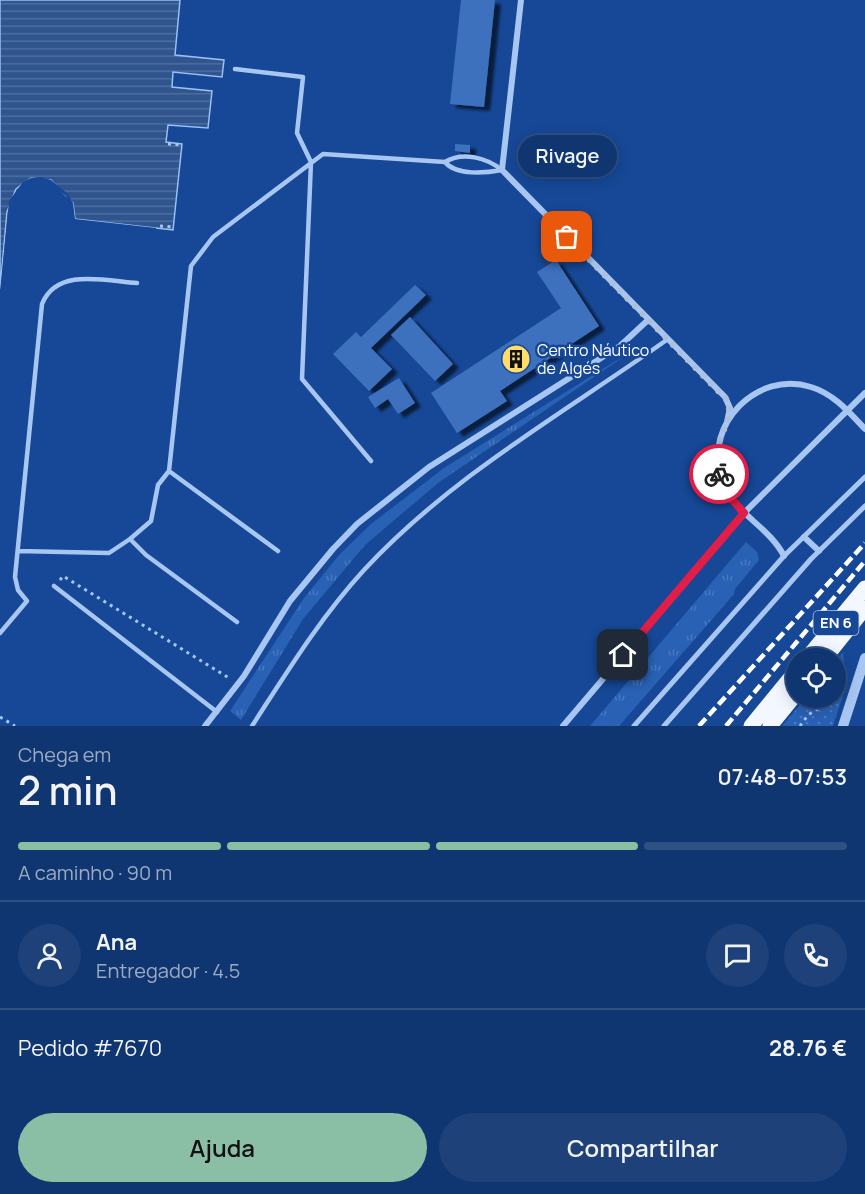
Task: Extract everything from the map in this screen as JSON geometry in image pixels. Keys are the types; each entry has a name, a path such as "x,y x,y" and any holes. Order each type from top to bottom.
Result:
{"main road":[{"name":"EN 6","path":"815,648 865,588"},
{"name":"EN 6","path":"833,648 865,608"},
{"path":"751,726 786,683"},
{"path":"770,726 786,706"}],"street":[{"path":"521,0 502,170 723,395 730,408 719,443 719,473 728,495 744,513 772,537 784,556"},
{"path":"205,726 244,676 290,601 323,560 357,524 429,468 620,346 648,320"},
{"path":"723,395 734,401 747,398 773,386 802,385 824,392 865,429"},
{"path":"563,726 744,513 865,393"},
{"path":"727,422 747,398"},
{"path":"634,726 784,556 865,477"},
{"path":"664,726 819,550 865,506"},
{"path":"804,537 819,550"},
{"path":"843,726 865,658"}],"lane":[{"path":"235,69 303,77 297,133 311,162 302,379 371,461"},
{"path":"18,551 108,552 130,539 151,521 158,485 169,471 191,266 213,237 323,154 445,162 458,157 478,158 489,160 502,170"},
{"path":"445,162 456,170 488,173 502,170"},
{"path":"0,633 27,601 18,590 15,577 45,297 54,286 70,280 137,283"},
{"path":"252,726 316,628 388,545 458,484 668,339"},
{"path":"169,471 278,551"},
{"path":"130,539 146,555 237,622"},
{"path":"54,586 217,712"}],"path":[{"path":"168,144 182,145"},
{"path":"160,226 173,227"},
{"path":"54,586 63,576 222,674"},
{"path":"800,726 808,715 819,708"},
{"path":"0,717 15,726"}],"green space":[{"path":"638,347 438,483 365,545 303,619 241,720 230,711 304,598 339,555 371,524 444,468"},
{"path":"746,542 757,552 759,560 735,589 734,594 619,726 590,726"},
{"path":"797,708 839,708 833,726 782,726"}],"shaded area":[{"path":"0,0 180,0 175,55 224,60 222,77 173,72 172,87 212,91 208,128 168,125 166,142 182,144 173,230 75,219 73,203 51,180 31,178 16,189 7,212 0,289"}],"pier":[{"path":"41,177 51,180 68,194 73,203 75,219 156,228 156,231 74,222 66,196 50,183 32,181 18,191 12,202 3,289 0,292 9,201 23,182"}],"building":[{"path":"461,0 495,0 484,107 450,104"},
{"path":"455,144 470,145 470,153 455,151"},
{"name":"Centro Náutico de Algés","path":"556,260 599,326 500,391 507,401 457,433 431,393 561,308 537,272"},
{"path":"415,285 426,295 371,348 392,369 369,391 333,354 356,332 361,337"},
{"path":"410,317 453,364 435,381 391,335"},
{"path":"399,378 415,403 398,414 388,399 375,408 368,397"}],"railway":[{"path":"699,726 865,543"},
{"path":"726,726 865,561"}],"way so far":[{"path":"567,237 727,400 730,414 719,443 717,461 719,474"}],"place":[{"name":"Rivage","path":"567,237"},
{"name":"Centro Náutico de Algés","path":"516,359"}],"route":[{"path":"623,655 744,513 728,495 719,474"}]}
